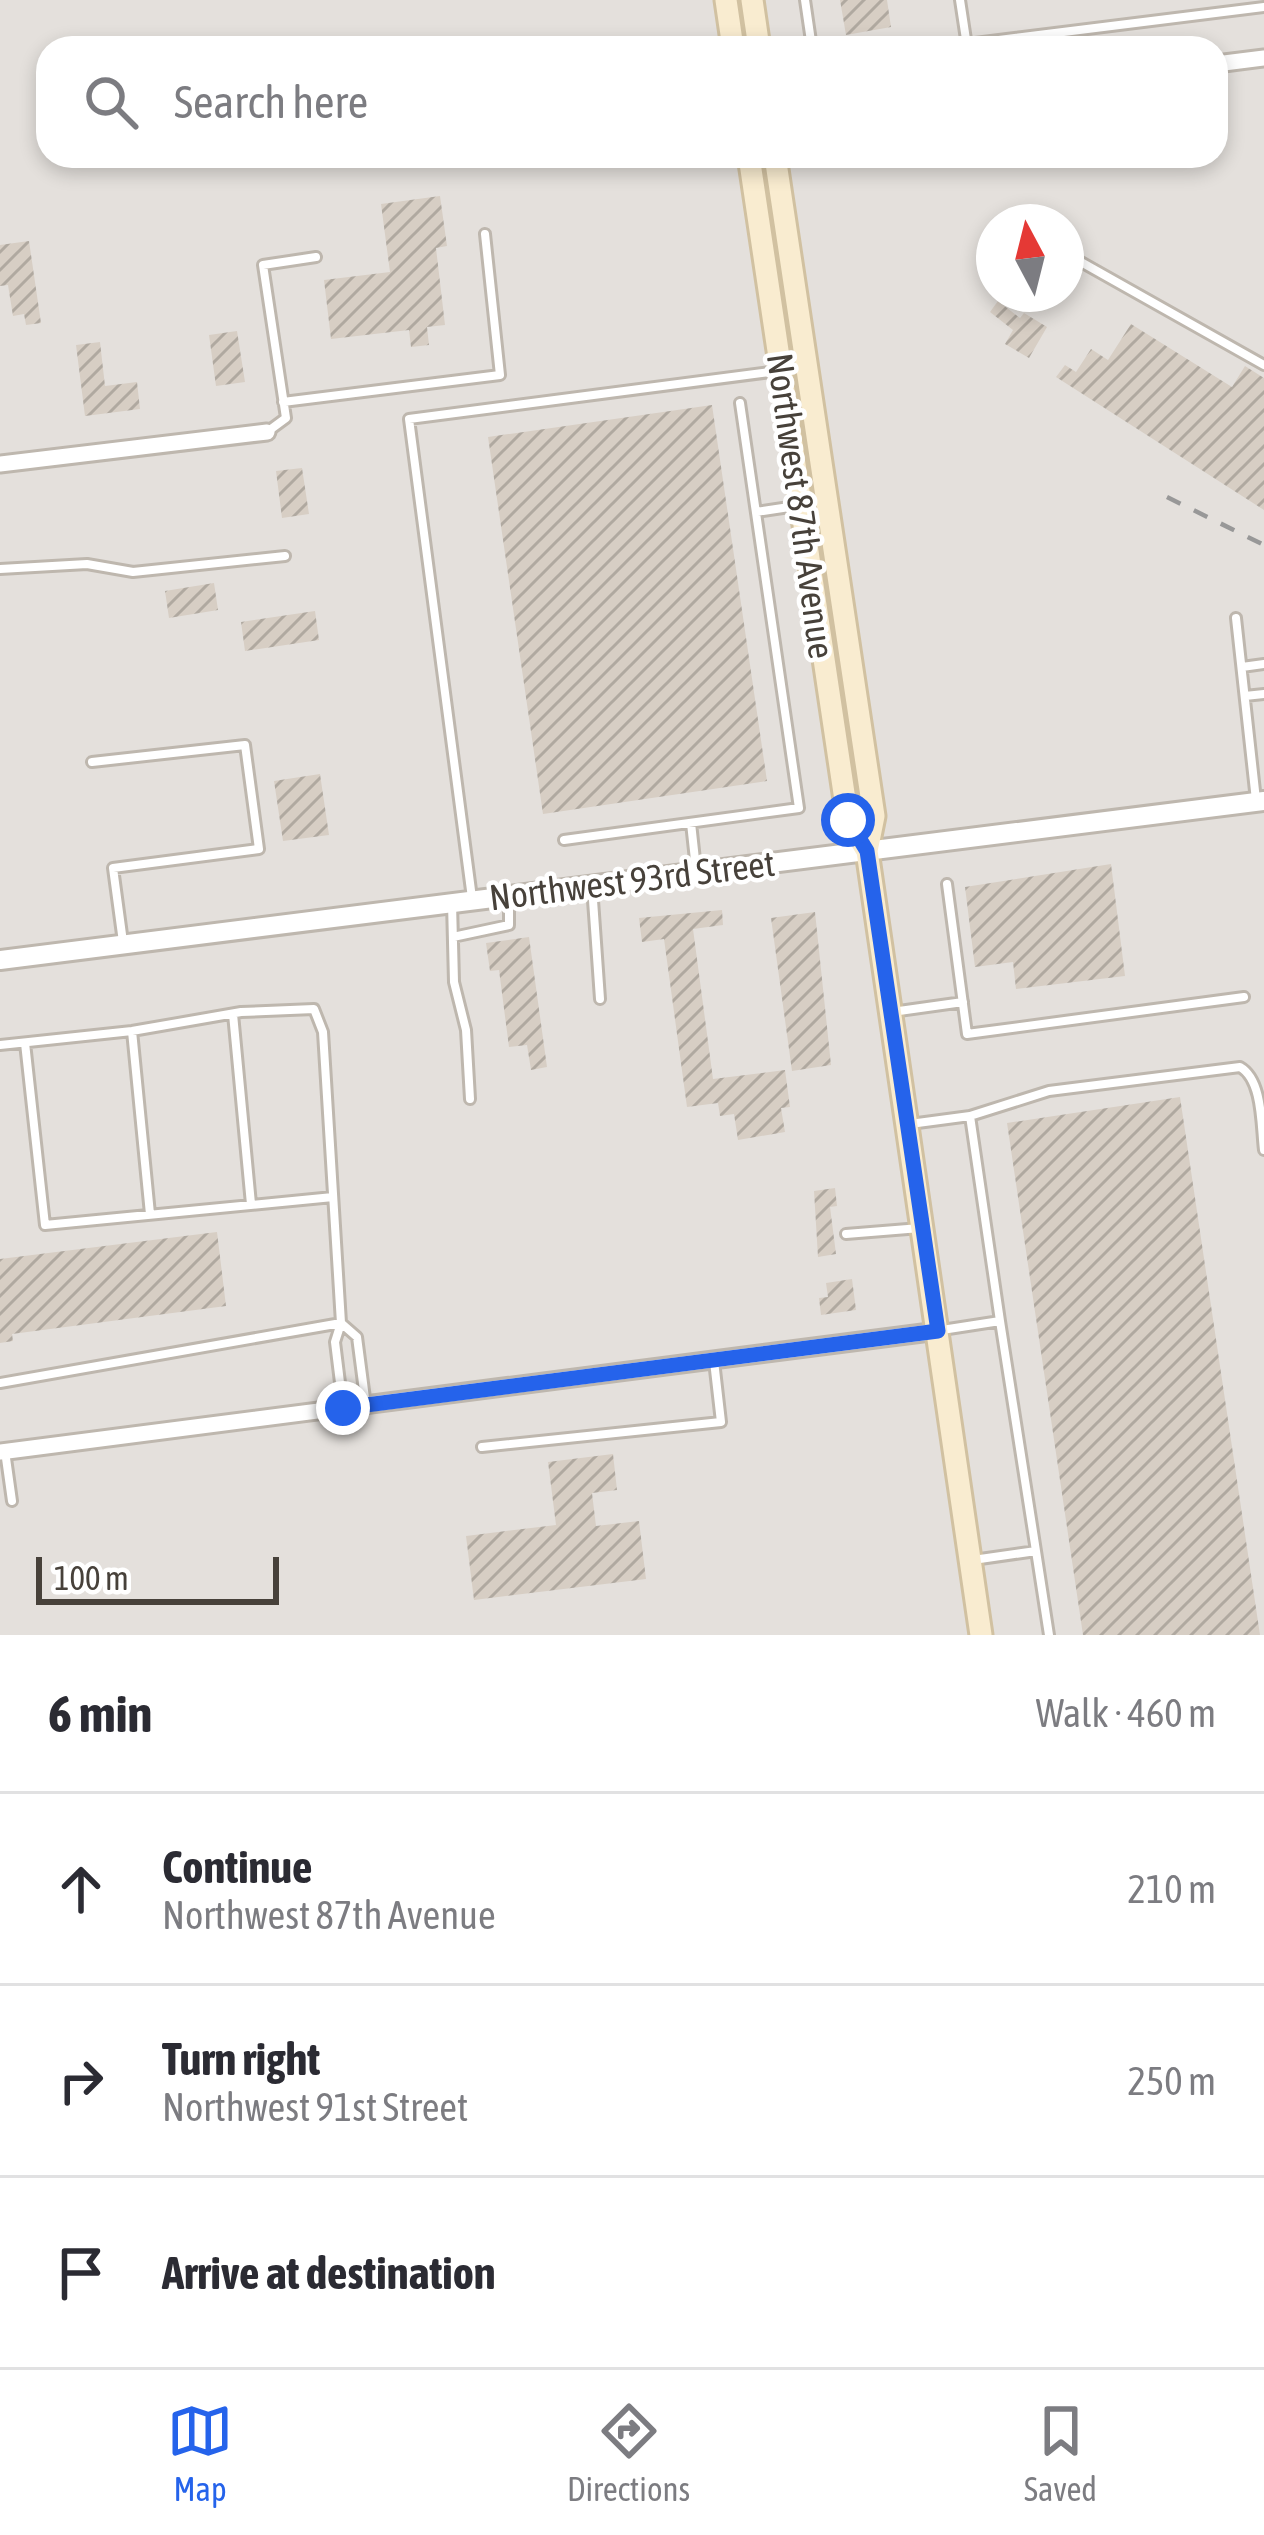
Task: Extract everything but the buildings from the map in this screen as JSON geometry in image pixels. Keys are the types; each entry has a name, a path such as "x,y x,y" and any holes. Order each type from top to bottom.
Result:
{"main road":[{"path":"726,0 731,36"},
{"path":"752,0 757,36"},
{"name":"Northwest 87th Avenue","path":"751,168 848,820 867,851"},
{"name":"Northwest 87th Avenue","path":"778,168 874,816 867,851 981,1635"}],"street":[{"path":"1228,62 1264,58"},
{"path":"0,464 267,432"},
{"name":"Northwest 93rd Street","path":"0,960 1260,801"},
{"path":"3,1451 938,1331"}],"lane":[{"path":"805,0 810,36"},
{"path":"960,0 966,36"},
{"path":"1044,36 1264,7"},
{"path":"283,402 500,375 485,234"},
{"path":"267,432 286,418 263,265 316,257"},
{"path":"1084,264 1264,365"},
{"path":"470,1099 466,1030 454,982 453,937 462,900 409,419 781,370"},
{"path":"565,840 800,808 740,403"},
{"path":"756,512 801,506"},
{"path":"0,568 87,564 134,572 285,556"},
{"path":"1236,618 1260,801"},
{"path":"1242,667 1264,664"},
{"path":"1245,696 1264,694"},
{"path":"92,762 245,745 259,850 113,868 123,944"},
{"path":"691,823 696,872"},
{"path":"592,884 600,999"},
{"path":"947,884 967,1034 1244,997"},
{"path":"453,937 509,925 509,895"},
{"path":"890,1012 963,1002"},
{"path":"0,1045 233,1014 314,1009 323,1033 341,1323 335,1342 343,1408"},
{"path":"233,1014 251,1204"},
{"path":"132,1031 150,1214"},
{"path":"25,1042 46,1225 333,1196"},
{"path":"907,1125 970,1116 1049,1090 1240,1067 1250,1072 1255,1083 1264,1150"},
{"path":"970,1116 1049,1635"},
{"path":"846,1234 922,1228"},
{"path":"938,1331 1000,1321"},
{"path":"0,1383 341,1323"},
{"path":"341,1323 356,1336 366,1406"},
{"path":"482,1447 721,1422 714,1360"},
{"path":"3,1451 12,1501"},
{"path":"971,1561 1036,1551"}],"shaded area":[{"path":"0,0 1264,0 1264,1635 0,1635"}],"railway":[{"path":"1167,497 1264,545"}],"route":[{"path":"343,1408 938,1331 867,851 848,820"}]}
